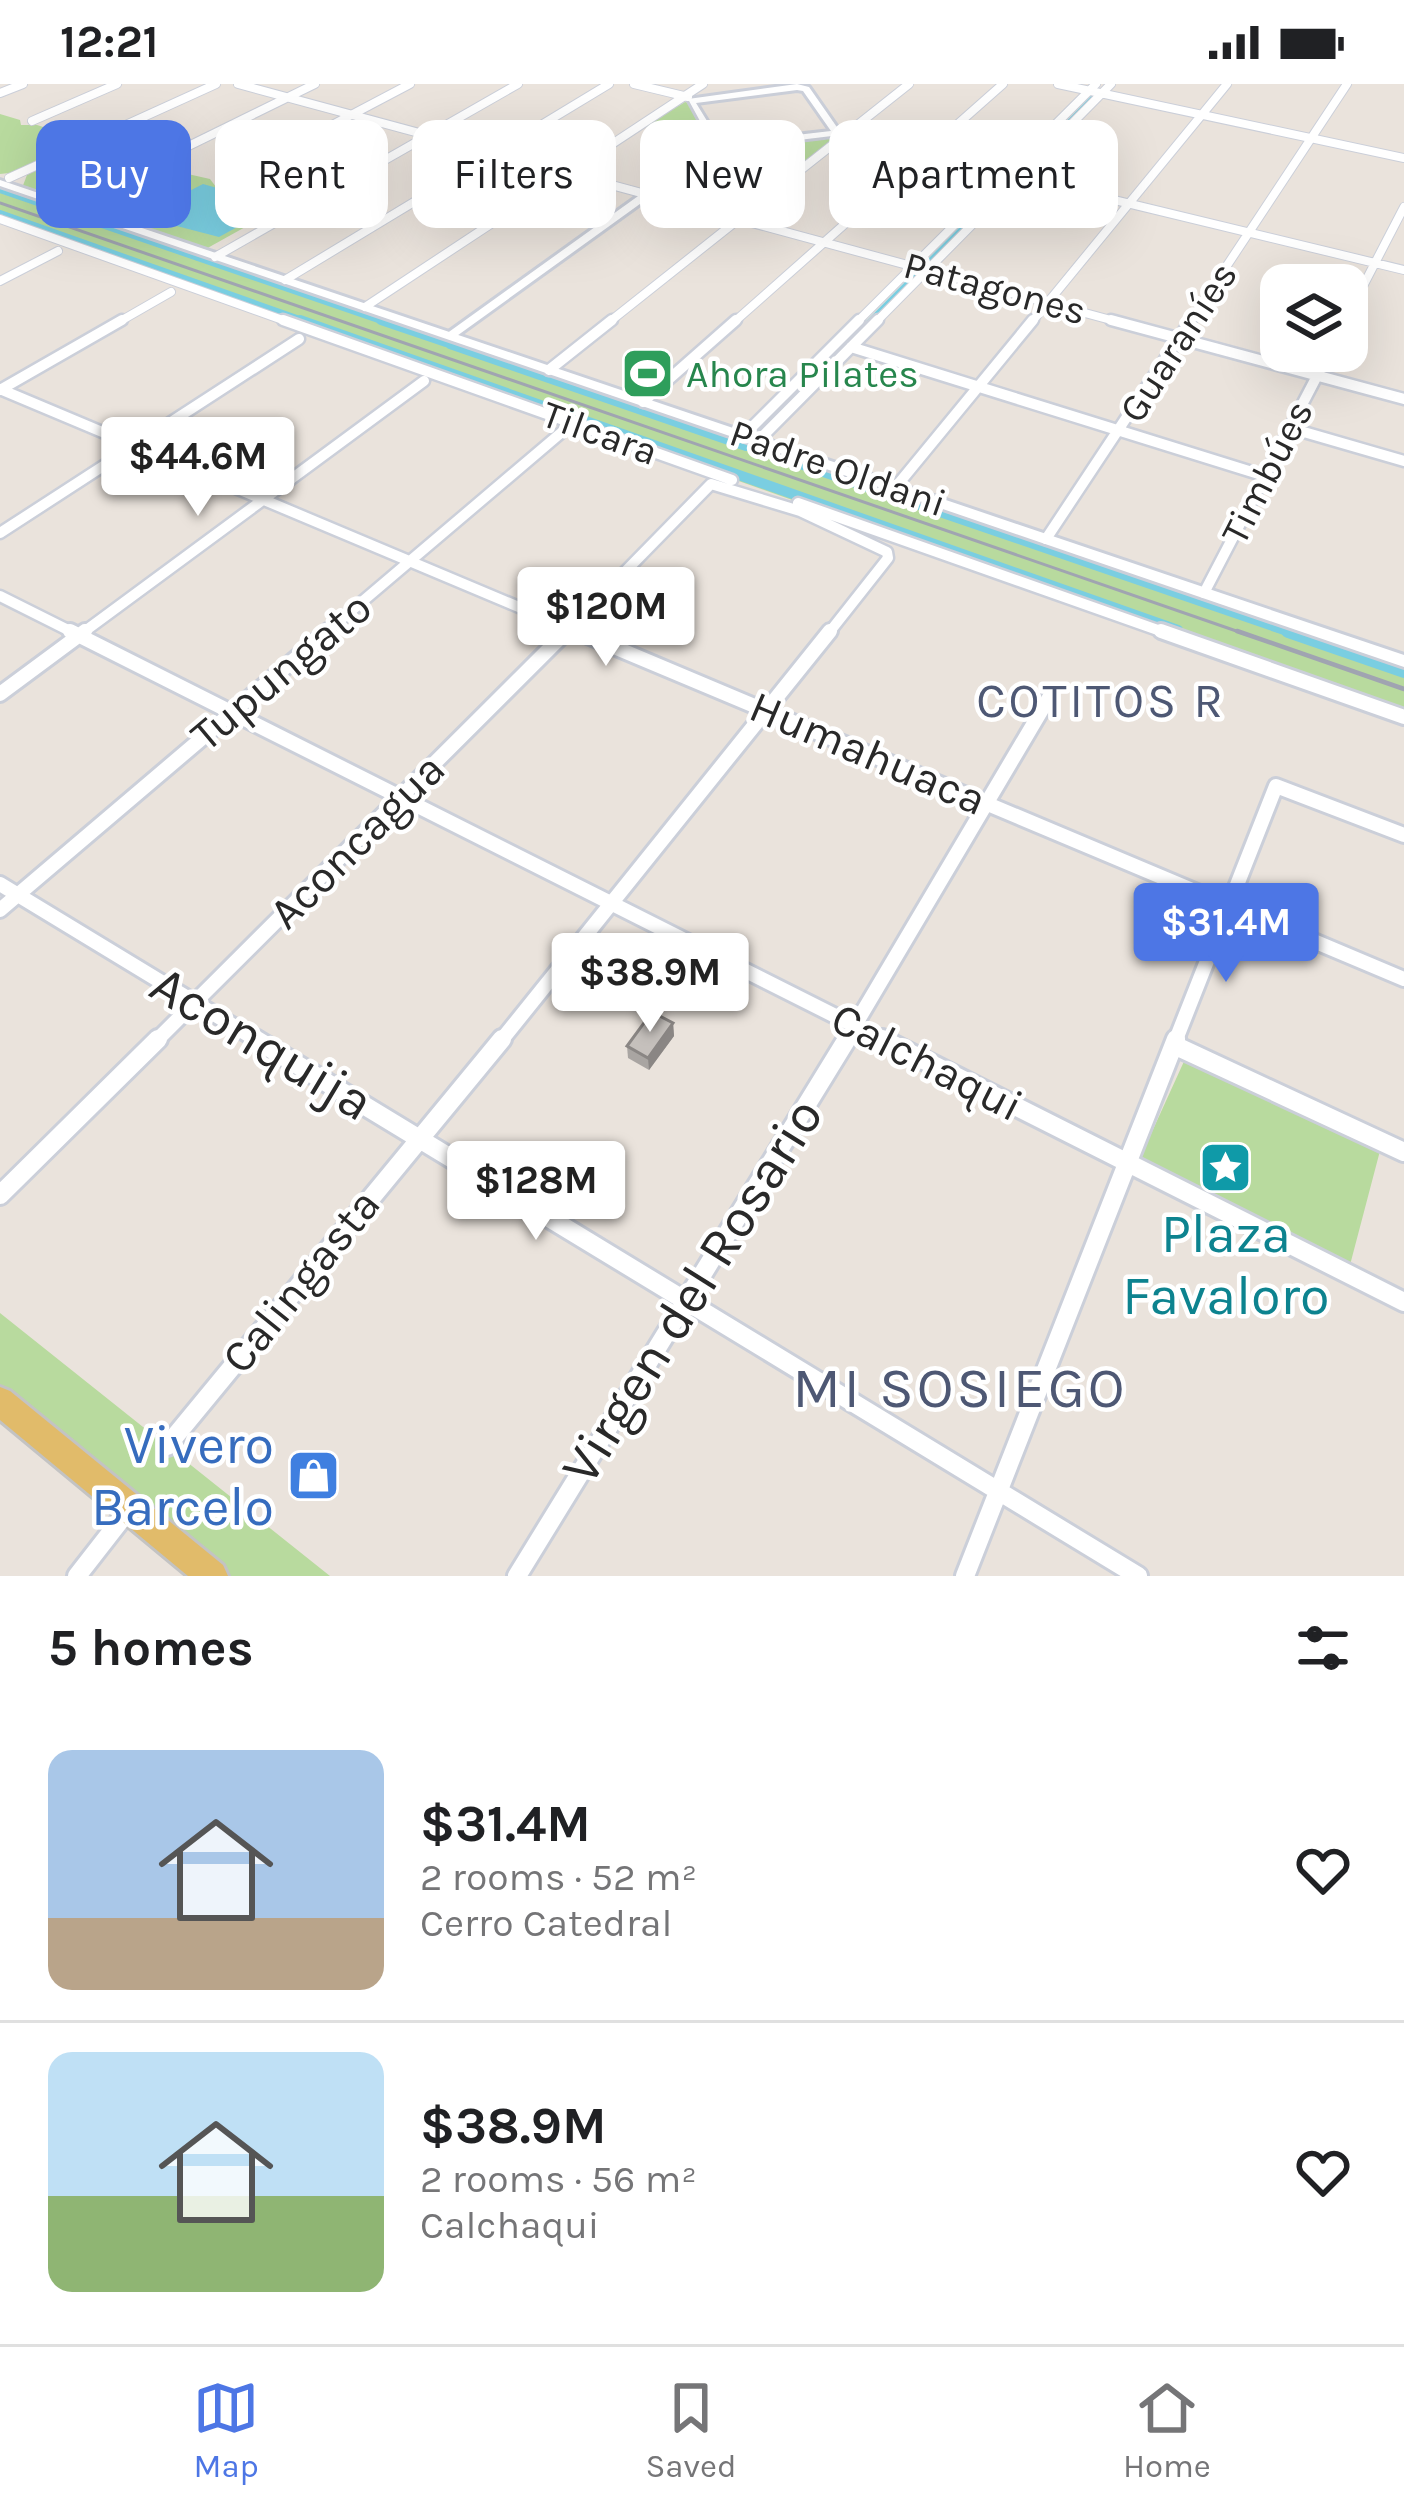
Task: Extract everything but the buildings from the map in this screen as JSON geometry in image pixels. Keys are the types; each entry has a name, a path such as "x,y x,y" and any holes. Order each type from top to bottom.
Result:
{"main road":[{"name":"Padre Oldani","path":"10,181 211,255 1404,661"},
{"path":"0,1401 212,1576"}],"street":[{"path":"0,93 22,84"},
{"path":"32,121 117,84"},
{"path":"10,181 216,84"},
{"name":"Patagones","path":"238,84 412,129"},
{"path":"191,145 315,84"},
{"path":"342,120 410,84"},
{"path":"448,120 508,84"},
{"path":"450,120 518,84"},
{"path":"550,120 609,84"},
{"path":"634,84 688,97 804,86 830,120"},
{"path":"616,142 703,84"},
{"path":"860,120 908,84"},
{"path":"962,120 1003,84"},
{"path":"1058,84 1404,158"},
{"path":"1063,120 1096,89 1111,84"},
{"path":"895,488 1227,84"},
{"name":"Guaraníes","path":"1046,539 1347,84"},
{"path":"1069,120 1096,89"},
{"path":"688,97 704,120"},
{"path":"211,255 412,141"},
{"path":"805,164 829,144"},
{"path":"1118,200 1404,270"},
{"path":"285,280 412,203"},
{"path":"455,338 640,204"},
{"path":"1368,276 1404,207"},
{"name":"Tilcara","path":"0,219 1404,717"},
{"path":"364,307 484,228"},
{"path":"550,370 728,228"},
{"name":"Patagones","path":"772,228 1404,399"},
{"path":"643,402 840,228"},
{"path":"750,439 951,228"},
{"path":"750,439 851,347 969,228"},
{"path":"0,281 58,251"},
{"path":"0,390 171,292"},
{"path":"0,532 298,339"},
{"path":"851,347 1265,476"},
{"name":"Timbúes","path":"1204,593 1319,372"},
{"path":"0,694 424,381"},
{"name":"Humahuaca","path":"0,390 1404,979"},
{"path":"1290,428 1404,461"},
{"name":"Tupungato","path":"0,910 562,432"},
{"name":"Tilcara","path":"711,484 730,485 836,526 881,547 888,558"},
{"name":"Aconcagua","path":"0,1195 402,799 711,484"},
{"name":"Calingasta","path":"167,1446 612,906 888,558"},
{"name":"Calchaqui","path":"0,596 1404,1302"},
{"name":"Virgen del Rosario","path":"517,1576 855,1026 1050,696"},
{"path":"965,1576 1276,786 1404,835"},
{"name":"Aconquija","path":"0,884 1138,1576"},
{"path":"1176,1046 1404,1152"},
{"path":"77,1576 130,1508"}],"green space":[{"path":"685,102 699,120 655,120"},
{"path":"0,114 20,120 21,125 36,125 36,164 0,174"},
{"path":"828,137 829,143 805,161 805,140"},
{"path":"36,171 36,193 22,188 27,175"},
{"path":"191,175 210,179 215,186 215,228 244,228 204,250 139,228 191,228"},
{"path":"0,183 36,195 36,228 132,228 1404,661 1404,717 0,219"},
{"name":"Plaza Favaloro","path":"1186,1057 1381,1147 1350,1265 1140,1158"},
{"path":"0,1313 330,1576 212,1576 0,1401"}],"water":[{"path":"203,184 215,187 215,228 236,228 219,237 184,228 191,228 191,190"}],"waterway":[{"path":"1069,120 1095,94"},
{"path":"0,189 390,323"},
{"path":"0,214 308,323"},
{"path":"924,265 961,228"},
{"path":"756,434 918,271"},
{"path":"300,320 1178,630"},
{"path":"381,320 446,342"},
{"path":"450,344 746,446"},
{"path":"753,448 1296,634"},
{"path":"1288,631 1404,671"}],"railway":[{"path":"0,203 1245,634"},
{"path":"1237,631 1404,689"}],"place":[{"name":"Ahora Pilates","path":"647,374"},
{"name":"Plaza Favaloro","path":"1226,1167"},
{"name":"Vivero Barcelo","path":"313,1476"}],"district":[{"name":"COTITOS R","path":"1101,701"},
{"name":"MI SOSIEGO","path":"960,1388"}]}
